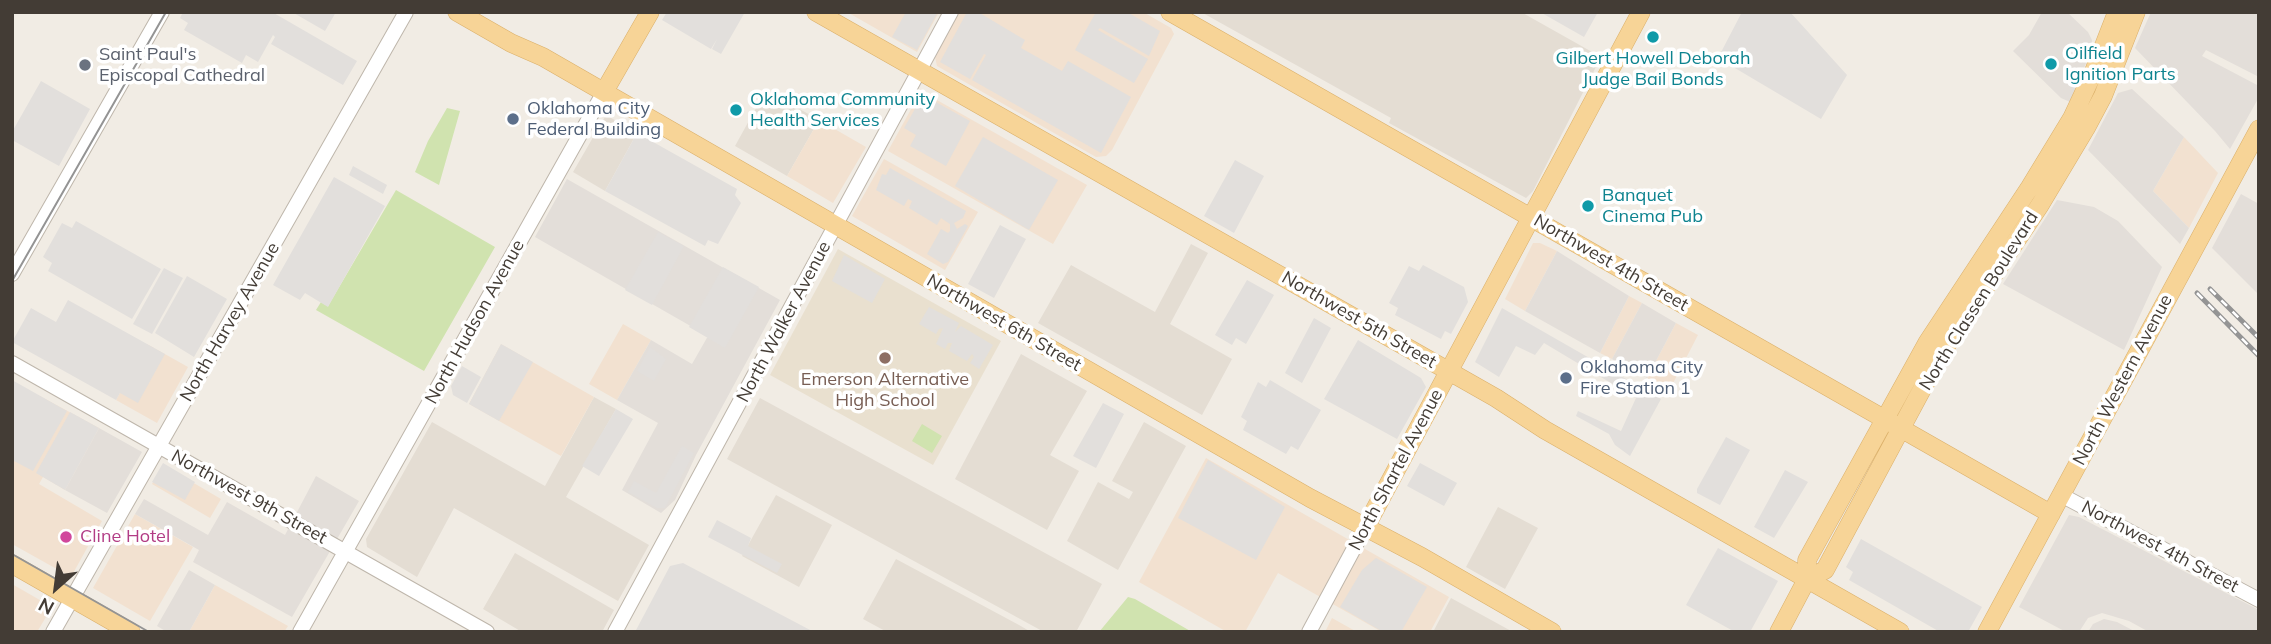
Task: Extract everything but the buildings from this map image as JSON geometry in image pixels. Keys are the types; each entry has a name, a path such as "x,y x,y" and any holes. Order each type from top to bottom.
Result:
{"main road":[{"name":"Northwest 6th Street","path":"457,12 604,92 1020,333 1552,632"},
{"name":"North Hudson Avenue","path":"604,92 650,12"},
{"name":"Northwest 5th Street","path":"816,12 1496,398 1545,430 1900,632"},
{"name":"Northwest 4th Street","path":"1170,12 2051,514"},
{"name":"North Shartel Avenue","path":"1365,528 1641,12"},
{"name":"North Classen Boulevard","path":"1779,632 1807,579 1825,570 1893,424 1927,343 2061,136 2089,82 2117,12"},
{"name":"North Classen Boulevard","path":"1893,424 2040,205 2086,128 2103,96 2136,12"},
{"name":"North Western Avenue","path":"1987,632 2259,129"},
{"path":"12,564 131,632"}],"street":[{"path":"12,274 162,12"},
{"name":"North Harvey Avenue","path":"53,632 406,12"},
{"name":"North Walker Avenue","path":"615,632 951,12"},
{"name":"North Hudson Avenue","path":"300,632 604,92"},
{"name":"Northwest 9th Street","path":"12,363 487,632"},
{"name":"Northwest 4th Street","path":"2061,495 2259,600"},
{"name":"North Shartel Avenue","path":"1309,632 1365,528"}],"shaded area":[{"path":"183,12 272,12 357,61 343,85 271,44 275,37 273,35 258,62 246,55 242,63 184,30 188,23 180,18"},
{"path":"292,12 336,12 325,31"},
{"path":"667,12 745,12 721,54 712,49 717,39 711,49 662,20"},
{"path":"847,12 939,12 917,52"},
{"path":"906,12 938,12 917,50 892,37"},
{"path":"959,12 1143,12 1171,28 1174,34 1112,150 1106,156 1096,157 937,66 935,57"},
{"path":"967,12 978,12 1025,40 1021,48 1062,71 1068,61 1131,97 1101,153 972,80 986,55 984,54 970,79 940,62"},
{"path":"1096,12 1127,12 1160,31 1149,56 1100,28 1098,30 1148,59 1134,83 1075,50"},
{"path":"1201,12 1521,12 1601,57 1533,191 1526,198 1389,123 1391,118"},
{"path":"1540,12 1598,12 1584,37"},
{"path":"1742,12 1790,12 1847,75 1821,119 1718,58"},
{"path":"2042,12 2067,12 2088,32 2092,40 2091,51 2070,102 2061,98 2013,51 2029,35"},
{"path":"2151,12 2259,12 2259,77 2206,50 2202,56 2259,86 2259,97 2230,149 2135,48"},
{"path":"41,81 90,109 59,166 12,140 12,132"},
{"path":"2132,89 2184,137 2153,191 2189,228 2180,244 2088,150 2118,93"},
{"path":"766,90 819,120 787,176 735,146"},
{"path":"921,91 1087,185 1053,244 888,151"},
{"path":"923,95 970,121 946,166 910,146 916,135 904,128"},
{"path":"606,115 637,133 605,191 573,172"},
{"path":"819,120 866,147 833,203 787,176"},
{"path":"637,133 737,189 735,195 741,203 718,244 708,240 705,246 605,191"},
{"path":"983,137 1058,180 1029,230 955,186"},
{"path":"2184,137 2218,173 2189,228 2153,191"},
{"path":"884,159 978,212 945,270 852,216"},
{"path":"1235,160 1264,176 1234,233 1204,216"},
{"path":"353,166 387,185 383,194 349,175"},
{"path":"890,168 966,211 963,218 954,223 957,229 965,224 968,226 948,262 943,264 927,254 941,229 948,233 950,231 950,224 941,218 937,225 909,208 912,201 908,199 904,206 876,190 882,174 886,175"},
{"path":"334,177 385,206 328,307 305,293 300,300 273,285"},
{"path":"567,179 780,300 696,455 675,500 661,513 622,490 658,423 617,400 651,340 692,364 708,336 535,237"},
{"path":"2241,194 2259,204 2259,295 2212,248"},
{"path":"2057,200 2094,207 2118,221 2162,267 2124,350 2003,284"},
{"path":"76,221 161,269 132,319 48,271 52,263 43,257 62,223 72,228"},
{"path":"1000,225 1026,239 994,298 968,284"},
{"path":"658,232 684,246 652,305 625,290"},
{"path":"1533,243 1540,243 1557,251 1525,311 1505,299"},
{"path":"1191,244 1208,253 1170,324 1232,359 1202,415 1038,323 1071,265 1155,312"},
{"name":"Emerson Alternative High School","path":"838,249 1001,341 933,465 770,375"},
{"path":"1557,251 1629,296 1600,353 1525,311"},
{"path":"844,255 885,279 872,303 832,281"},
{"path":"1423,265 1464,287 1468,302 1451,334 1445,331 1441,339 1395,315 1398,308 1389,303 1409,266 1419,271"},
{"path":"723,267 759,287 725,348 689,327"},
{"path":"164,268 183,278 152,334 133,324"},
{"path":"187,276 227,299 194,357 155,333"},
{"path":"1247,280 1274,295 1246,344 1236,338 1232,345 1215,335"},
{"path":"1629,296 1642,303 1612,359 1600,353"},
{"path":"68,300 165,354 138,403 120,393 116,400 12,342 31,308 56,322"},
{"path":"1642,303 1676,323 1647,378 1612,359"},
{"path":"929,307 959,323 955,332 961,326 993,345 979,369 970,363 974,357 972,354 967,361 949,351 952,343 948,343 945,349 936,344 943,328 936,334 919,324"},
{"path":"1502,308 1661,399 1630,456 1615,445 1609,434 1576,416 1578,411 1621,431 1636,398 1544,343 1535,355 1516,346 1499,377 1475,362"},
{"path":"1314,318 1331,328 1302,383 1285,373"},
{"path":"1676,323 1698,335 1669,391 1647,378"},
{"path":"623,324 651,340 617,400 589,384"},
{"path":"1358,340 1421,378 1426,387 1397,439 1324,399"},
{"path":"147,344 188,367 157,423 116,400"},
{"path":"501,344 594,397 561,456 469,404"},
{"path":"501,344 533,362 499,421 469,404"},
{"path":"650,347 666,359 654,381 637,371"},
{"path":"1021,354 1087,391 1050,455 1079,471 1047,530 955,479"},
{"path":"462,366 481,377 467,403 453,395 451,386"},
{"path":"12,380 67,411 33,471 12,460"},
{"path":"1270,380 1321,410 1298,450 1291,446 1286,454 1243,430 1247,421 1241,417 1258,382 1266,387"},
{"path":"38,395 99,428 65,490 43,477 39,484 102,521 71,577 12,544 12,441"},
{"path":"594,397 616,409 566,497 649,545 618,601 454,508 417,577 367,547 366,539 432,422 545,486"},
{"path":"760,398 1102,584 1076,632 1044,632 727,459"},
{"path":"1103,403 1124,414 1096,468 1073,456"},
{"path":"616,409 633,419 599,476 582,466"},
{"path":"70,412 99,428 65,490 36,473"},
{"path":"1144,422 1186,446 1118,570 1067,541 1098,482 1129,499 1133,492 1112,481"},
{"path":"99,428 142,452 107,513 65,490"},
{"path":"1726,437 1750,450 1720,505 1697,493 1697,489"},
{"path":"682,446 694,453 665,508 657,508 628,492 634,481 656,493"},
{"path":"1206,458 1449,597 1430,632 1382,632 1278,573 1245,632 1227,632 1139,582"},
{"path":"1208,460 1285,507 1256,560 1178,518"},
{"path":"163,463 195,482 185,500 152,482"},
{"path":"1420,463 1457,483 1444,506 1407,486"},
{"path":"163,465 221,499 210,518 152,484"},
{"path":"1785,470 1808,482 1774,538 1754,527"},
{"path":"316,476 359,501 292,617 193,562 199,550 135,514 144,499 208,535 227,502 285,535"},
{"path":"776,495 832,525 799,587 742,556"},
{"path":"1498,507 1538,528 1505,589 1466,567"},
{"path":"135,514 193,547 150,621 93,588"},
{"path":"2069,515 2079,517 2259,610 2259,632 2149,632 2129,621 2102,613 2088,618 2079,632 2066,632 2019,607"},
{"path":"717,520 751,538 748,546 782,564 777,573 708,537"},
{"path":"1861,539 1982,607 1968,632 1940,632 1849,580 1853,572 1846,567"},
{"path":"1718,548 1778,581 1750,632 1735,632 1686,605"},
{"path":"515,553 614,610 602,632 522,632 483,609"},
{"path":"1376,558 1427,587 1401,632 1383,632 1340,607 1362,570"},
{"path":"896,559 1031,632 887,632 863,619"},
{"path":"683,563 812,632 635,632 670,566"},
{"path":"189,570 215,585 189,632 167,632 157,626"},
{"path":"12,584 52,607 37,632 12,632"},
{"path":"215,585 288,626 284,632 189,632"},
{"path":"1451,598 1513,632 1433,632"},
{"path":"1332,618 1357,632 1325,632"},
{"path":"2104,619 2117,622 2136,632 2088,632 2093,624"}],"green space":[{"path":"447,108 460,111 439,185 415,172 428,141"},
{"path":"396,190 495,247 424,371 316,310 321,302 328,306"},
{"path":"922,424 942,436 932,453 912,441"},
{"path":"1128,597 1135,599 1192,632 1099,632"}],"tram line":[{"path":"12,281 166,12"},
{"path":"12,554 149,632"}],"railway":[{"path":"2210,289 2259,338"},
{"path":"2197,293 2259,356"}],"place":[{"name":"Gilbert Howell Deborah Judge Bail Bonds","path":"1653,37"},
{"name":"Oilfield Ignition Parts","path":"2051,64"},
{"name":"Saint Paul's Episcopal Cathedral","path":"85,65"},
{"name":"Oklahoma Community Health Services","path":"736,110"},
{"name":"Oklahoma City Federal Building","path":"513,119"},
{"name":"Banquet Cinema Pub","path":"1588,206"},
{"name":"Emerson Alternative High School","path":"885,358"},
{"name":"Oklahoma City Fire Station 1","path":"1566,378"},
{"name":"Cline Hotel","path":"66,537"}]}
